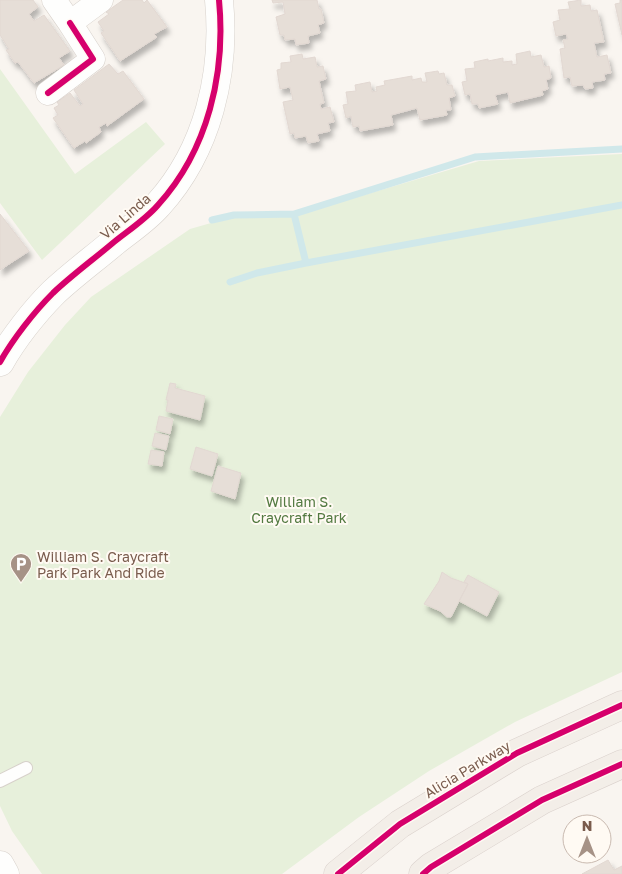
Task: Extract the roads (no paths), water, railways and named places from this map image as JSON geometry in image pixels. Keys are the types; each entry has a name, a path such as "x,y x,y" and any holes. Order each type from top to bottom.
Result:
{"main road":[{"name":"Alicia Parkway","path":"338,874 400,824 517,753 622,706"},
{"path":"423,874 431,867 542,800 622,764"}],"street":[{"path":"48,94 94,60 54,0"},
{"path":"70,22 101,0"},
{"name":"Via Linda","path":"0,362 11,344 53,294 157,206 183,173 201,138 218,77 222,27 219,0"},
{"path":"0,865 5,874"}],"lane":[{"path":"0,781 26,768"}],"waterway":[{"path":"306,263 294,214 475,157 622,149"},
{"path":"230,282 257,273 306,263 622,205"},
{"path":"212,220 234,215 294,214"}],"place":[{"name":"William S. Craycraft Park Park And Ride","path":"21,583"}],"park label":[{"name":"William S. Craycraft Park","path":"299,510"}]}
